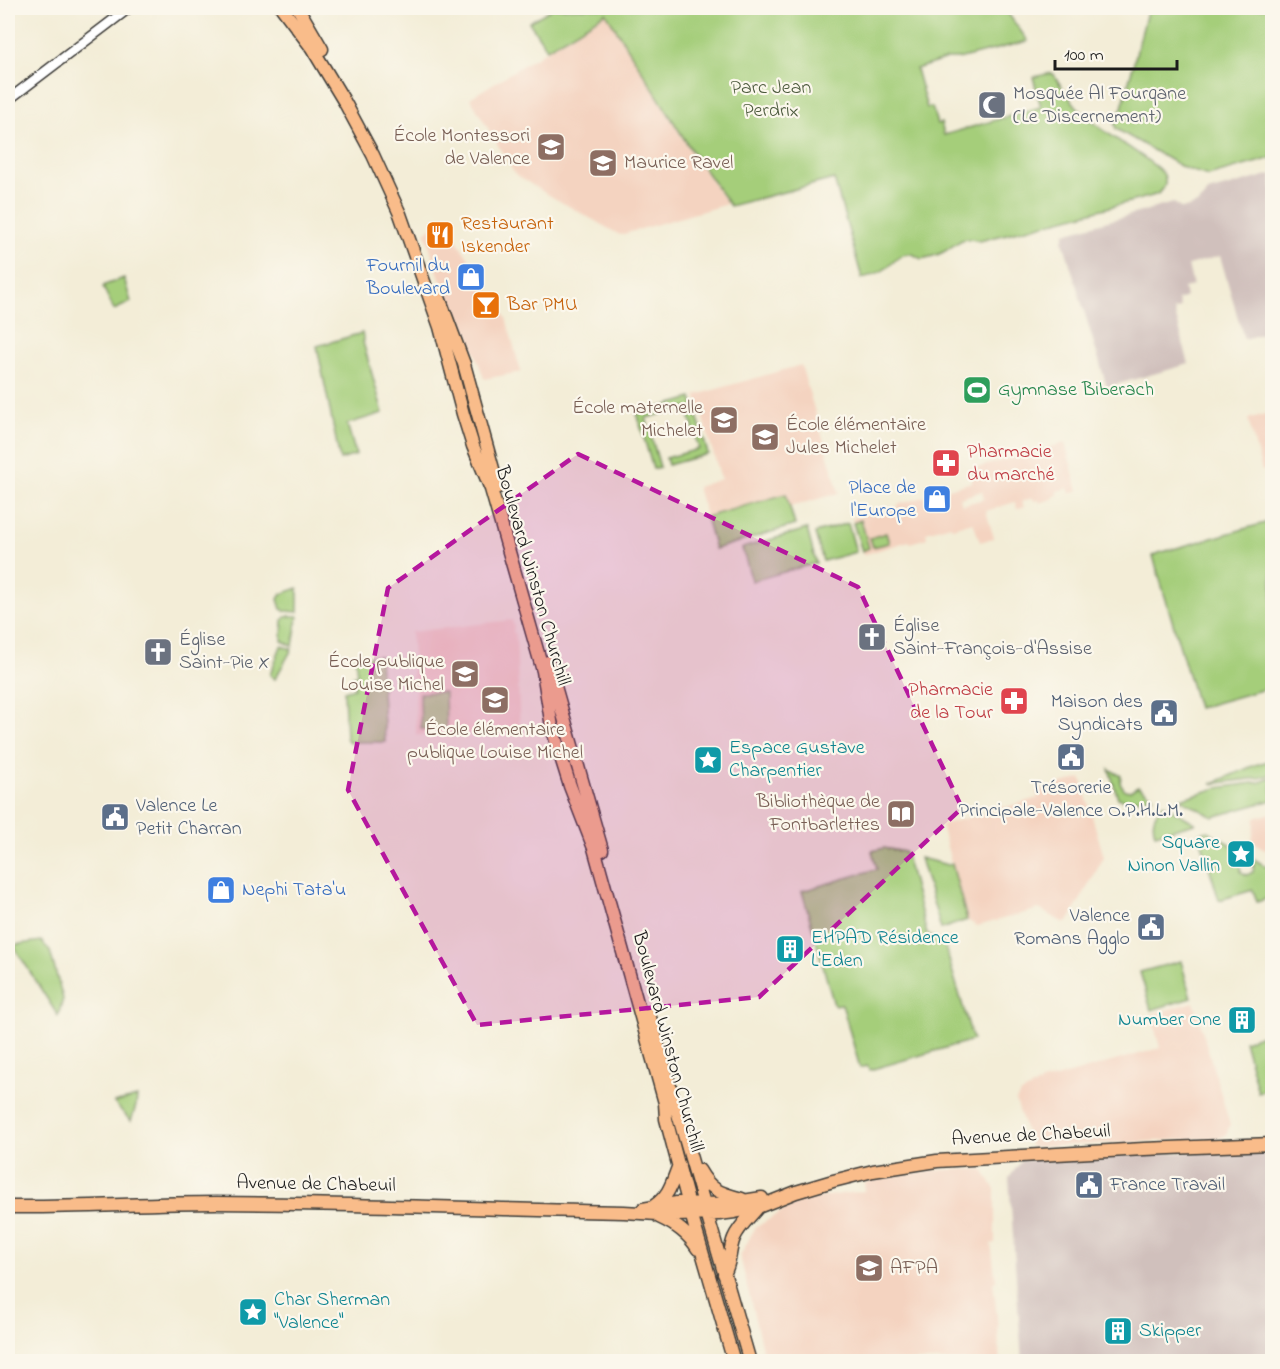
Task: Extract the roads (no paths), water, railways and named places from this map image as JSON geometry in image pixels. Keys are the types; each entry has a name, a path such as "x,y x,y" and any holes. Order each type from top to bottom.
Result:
{"main road":[{"name":"Boulevard Winston Churchill","path":"282,8 318,57 373,155 400,214 440,327 463,414 491,489 543,671 552,727 570,786 594,848 665,1103 666,1119 679,1165 685,1209 705,1260"},
{"name":"Boulevard Winston Churchill","path":"298,8 351,96 380,152 406,210 460,352 667,1080 750,1362"},
{"name":"Avenue de Chabeuil","path":"12,1208 216,1203 624,1212 705,1209 735,1212 753,1204 873,1171 937,1161 1272,1144"},
{"path":"688,1147 705,1179 714,1189 753,1204 734,1239 729,1266 724,1274"},
{"path":"654,1211 669,1192 679,1165"},
{"name":"Avenue de Chabeuil","path":"654,1211 692,1239 705,1260"},
{"path":"705,1260 734,1362"}],"street":[{"path":"8,100 129,8"}],"place":[{"name":"Mosquée Al Fourqane (Le Discernement)","path":"992,105"},
{"name":"École Montessori de Valence","path":"551,147"},
{"name":"Maurice Ravel","path":"603,163"},
{"name":"Restaurant Iskender","path":"440,235"},
{"name":"Fournil du Boulevard","path":"471,277"},
{"name":"Bar PMU","path":"486,305"},
{"name":"Gymnase Biberach","path":"977,390"},
{"name":"École maternelle Michelet","path":"724,420"},
{"name":"École élémentaire Jules Michelet","path":"765,437"},
{"name":"Pharmacie du marché","path":"946,463"},
{"name":"Place de l'Europe","path":"937,499"},
{"name":"Église Saint-François-d'Assise","path":"872,637"},
{"name":"Église Saint-Pie X","path":"158,652"},
{"name":"École publique Louise Michel","path":"465,674"},
{"name":"École élémentaire publique Louise Michel","path":"495,700"},
{"name":"Pharmacie de la Tour","path":"1014,701"},
{"name":"Maison des Syndicats","path":"1164,713"},
{"name":"Trésorerie Principale-Valence O.P.H.L.M.","path":"1071,757"},
{"name":"Espace Gustave Charpentier","path":"708,760"},
{"name":"Bibliothèque de Fontbarlettes","path":"901,814"},
{"name":"Valence Le Petit Charran","path":"115,817"},
{"name":"Square Ninon Vallin","path":"1241,854"},
{"name":"Nephi Tata'u","path":"221,890"},
{"name":"Valence Romans Agglo","path":"1151,927"},
{"name":"EHPAD Résidence L'Eden","path":"790,949"},
{"name":"Number One","path":"1242,1020"},
{"name":"France Travail","path":"1089,1185"},
{"name":"AFPA","path":"869,1268"},
{"name":"Char Sherman \"Valence\"","path":"253,1312"},
{"name":"Skipper","path":"1118,1331"}],"park label":[{"name":"Parc Jean Perdrix","path":"771,100"}]}
